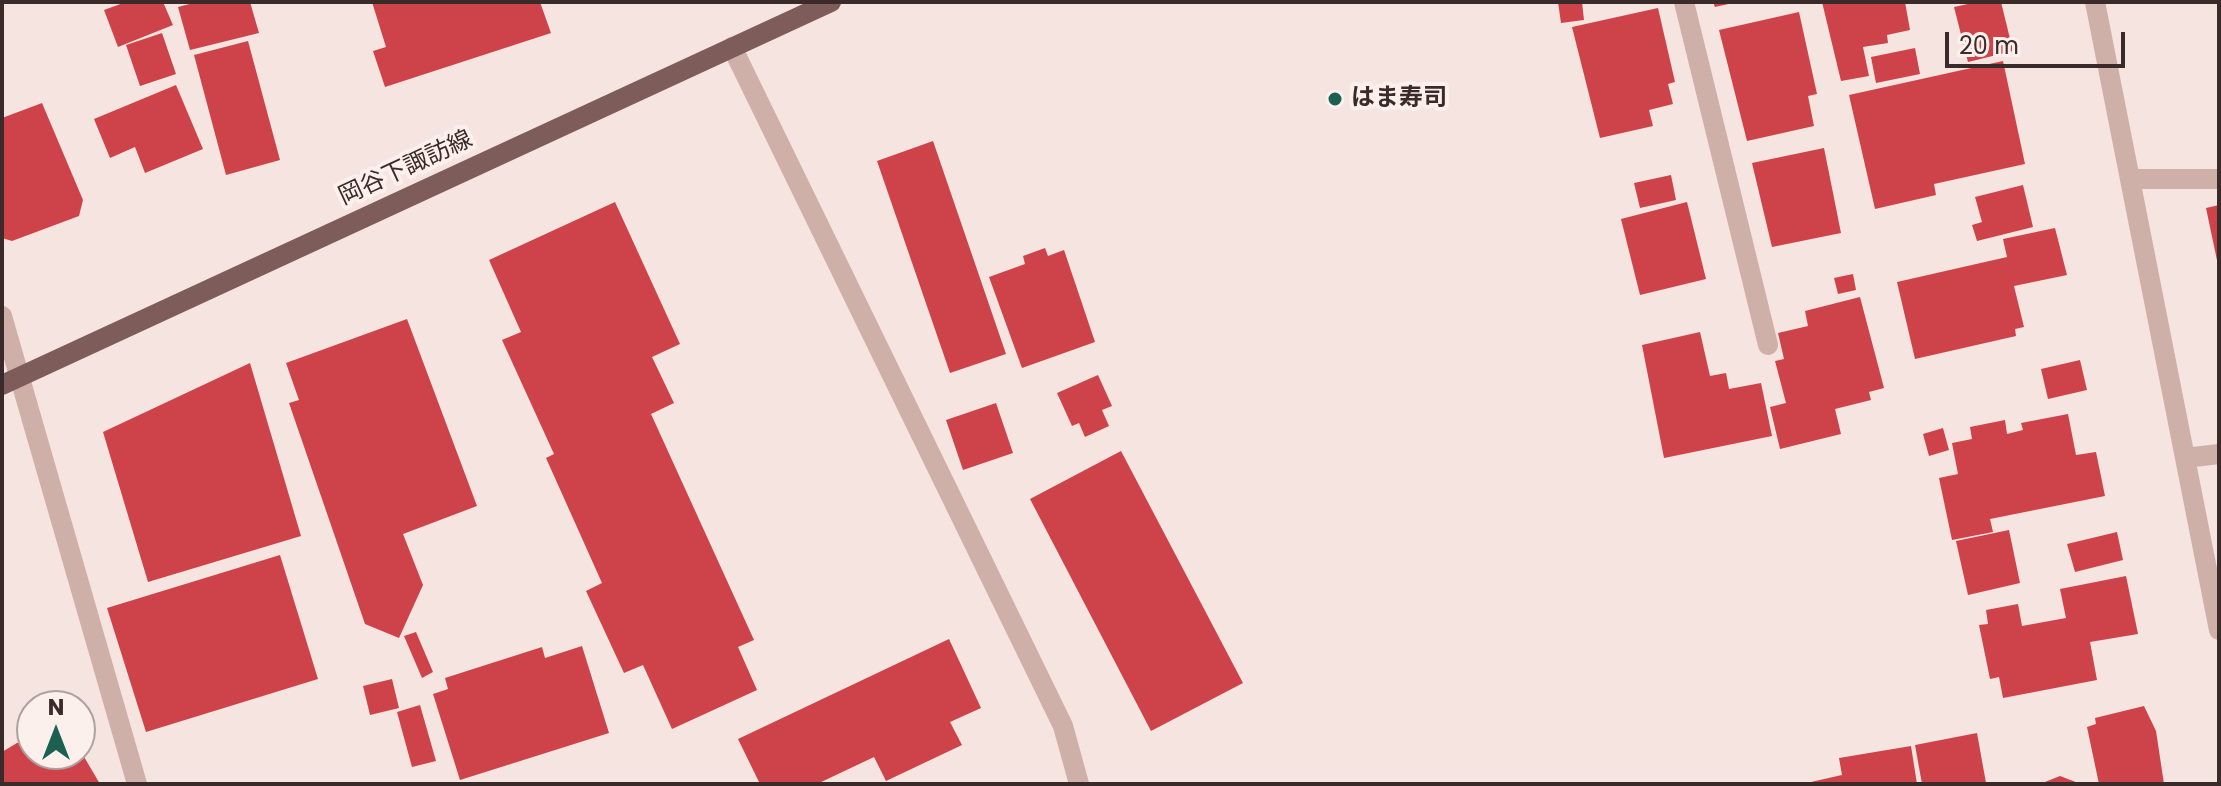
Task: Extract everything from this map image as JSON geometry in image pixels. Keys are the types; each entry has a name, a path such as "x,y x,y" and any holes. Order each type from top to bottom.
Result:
{"main road":[{"name":"岡谷下諏訪線","path":"11,380 831,2"}],"street":[{"path":"1684,2 1768,345"},
{"path":"2095,2 2219,630"},
{"path":"732,47 1063,726 1079,784"},
{"path":"2130,179 2219,179"},
{"path":"2,316 11,380 137,784"},
{"path":"2185,458 2219,454"}],"building":[{"path":"126,2 163,2 173,25 118,47 104,10"},
{"path":"197,2 250,2 259,33 190,50 178,7"},
{"path":"372,2 540,2 551,33 385,87 373,51 386,47"},
{"path":"1558,2 1582,2 1584,20 1561,23"},
{"path":"1713,2 1733,2 1733,3 1715,7"},
{"path":"1822,2 1905,2 1910,30 1887,35 1888,43 1863,47 1869,76 1841,81"},
{"path":"1977,2 2001,2 2013,51 1968,62 1954,7"},
{"path":"1658,8 1675,82 1668,84 1673,104 1649,110 1653,126 1600,138 1572,27"},
{"path":"1799,12 1817,94 1808,96 1814,126 1747,141 1719,30"},
{"path":"162,33 176,74 140,86 126,45"},
{"path":"248,41 280,160 226,175 194,55"},
{"path":"1915,48 1920,74 1876,83 1871,57"},
{"path":"2003,61 2025,164 1934,184 1936,195 1875,209 1849,95"},
{"path":"176,85 203,149 145,173 135,147 110,158 94,119"},
{"path":"42,103 83,200 79,216 12,241 2,238 2,118"},
{"path":"933,141 1006,354 950,373 877,161"},
{"path":"1824,148 1841,233 1772,247 1752,163"},
{"path":"1671,175 1676,200 1640,208 1634,183"},
{"path":"2023,185 2033,227 1977,241 1972,225 1982,222 1975,197"},
{"path":"615,202 680,344 652,357 674,403 651,414 754,640 738,647 757,690 672,729 643,665 624,673 586,591 602,583 546,458 554,454 502,340 521,332 489,260"},
{"path":"1687,202 1706,279 1640,295 1621,219"},
{"path":"2219,205 2219,265 2218,265 2206,208"},
{"path":"2055,228 2067,275 2014,286 2024,327 2015,329 2016,336 1915,359 1897,282 2007,257 2003,239"},
{"path":"1045,248 1048,256 1064,250 1095,342 1022,368 989,277 1025,264 1023,256"},
{"path":"1853,274 1856,290 1838,294 1834,278"},
{"path":"1860,297 1884,388 1869,392 1871,400 1835,409 1841,434 1780,449 1770,407 1786,403 1775,361 1784,359 1778,333 1808,326 1805,311"},
{"path":"407,319 477,506 403,534 423,585 399,638 365,624 289,403 299,400 286,363"},
{"path":"1700,332 1710,376 1726,373 1729,389 1761,383 1772,436 1664,458 1642,345"},
{"path":"2080,360 2087,390 2048,399 2041,369"},
{"path":"250,363 301,536 148,582 103,432"},
{"path":"1098,375 1112,406 1102,410 1109,426 1085,437 1079,423 1072,426 1057,393"},
{"path":"996,403 1013,453 963,470 946,420"},
{"path":"2068,414 2076,455 2096,452 2105,496 1990,519 1993,532 1952,540 1939,478 1958,474 1952,443 1972,439 1970,427 2005,420 2007,434 2023,430 2021,423"},
{"path":"1943,428 1949,450 1929,456 1923,434"},
{"path":"1121,451 1243,683 1151,731 1030,499"},
{"path":"2009,530 2020,583 1968,595 1956,541"},
{"path":"2117,532 2123,560 2075,572 2067,544"},
{"path":"280,555 318,679 146,732 107,608"},
{"path":"2126,576 2138,634 2090,642 2097,680 2003,698 1999,677 1990,679 1979,625 1988,624 1986,610 2018,604 2022,626 2066,618 2060,589"},
{"path":"416,632 433,672 422,678 404,636"},
{"path":"949,639 981,708 950,722 962,745 886,781 874,757 817,784 760,784 738,739"},
{"path":"582,646 609,733 460,780 433,694 448,689 445,678 542,647 545,658"},
{"path":"392,679 399,708 370,715 363,686"},
{"path":"420,705 436,761 412,767 397,712"},
{"path":"2144,706 2156,731 2164,784 2099,784 2087,727 2096,724 2095,718"},
{"path":"1977,733 1986,783 1922,784 1915,745"},
{"path":"16,744 16,770 92,770 100,784 2,784 2,752"},
{"path":"1911,746 1917,784 1802,784 1842,775 1839,758"},
{"path":"2060,776 2081,784 2040,784"}],"place":[{"name":"はま寿司","path":"1335,99"}]}
